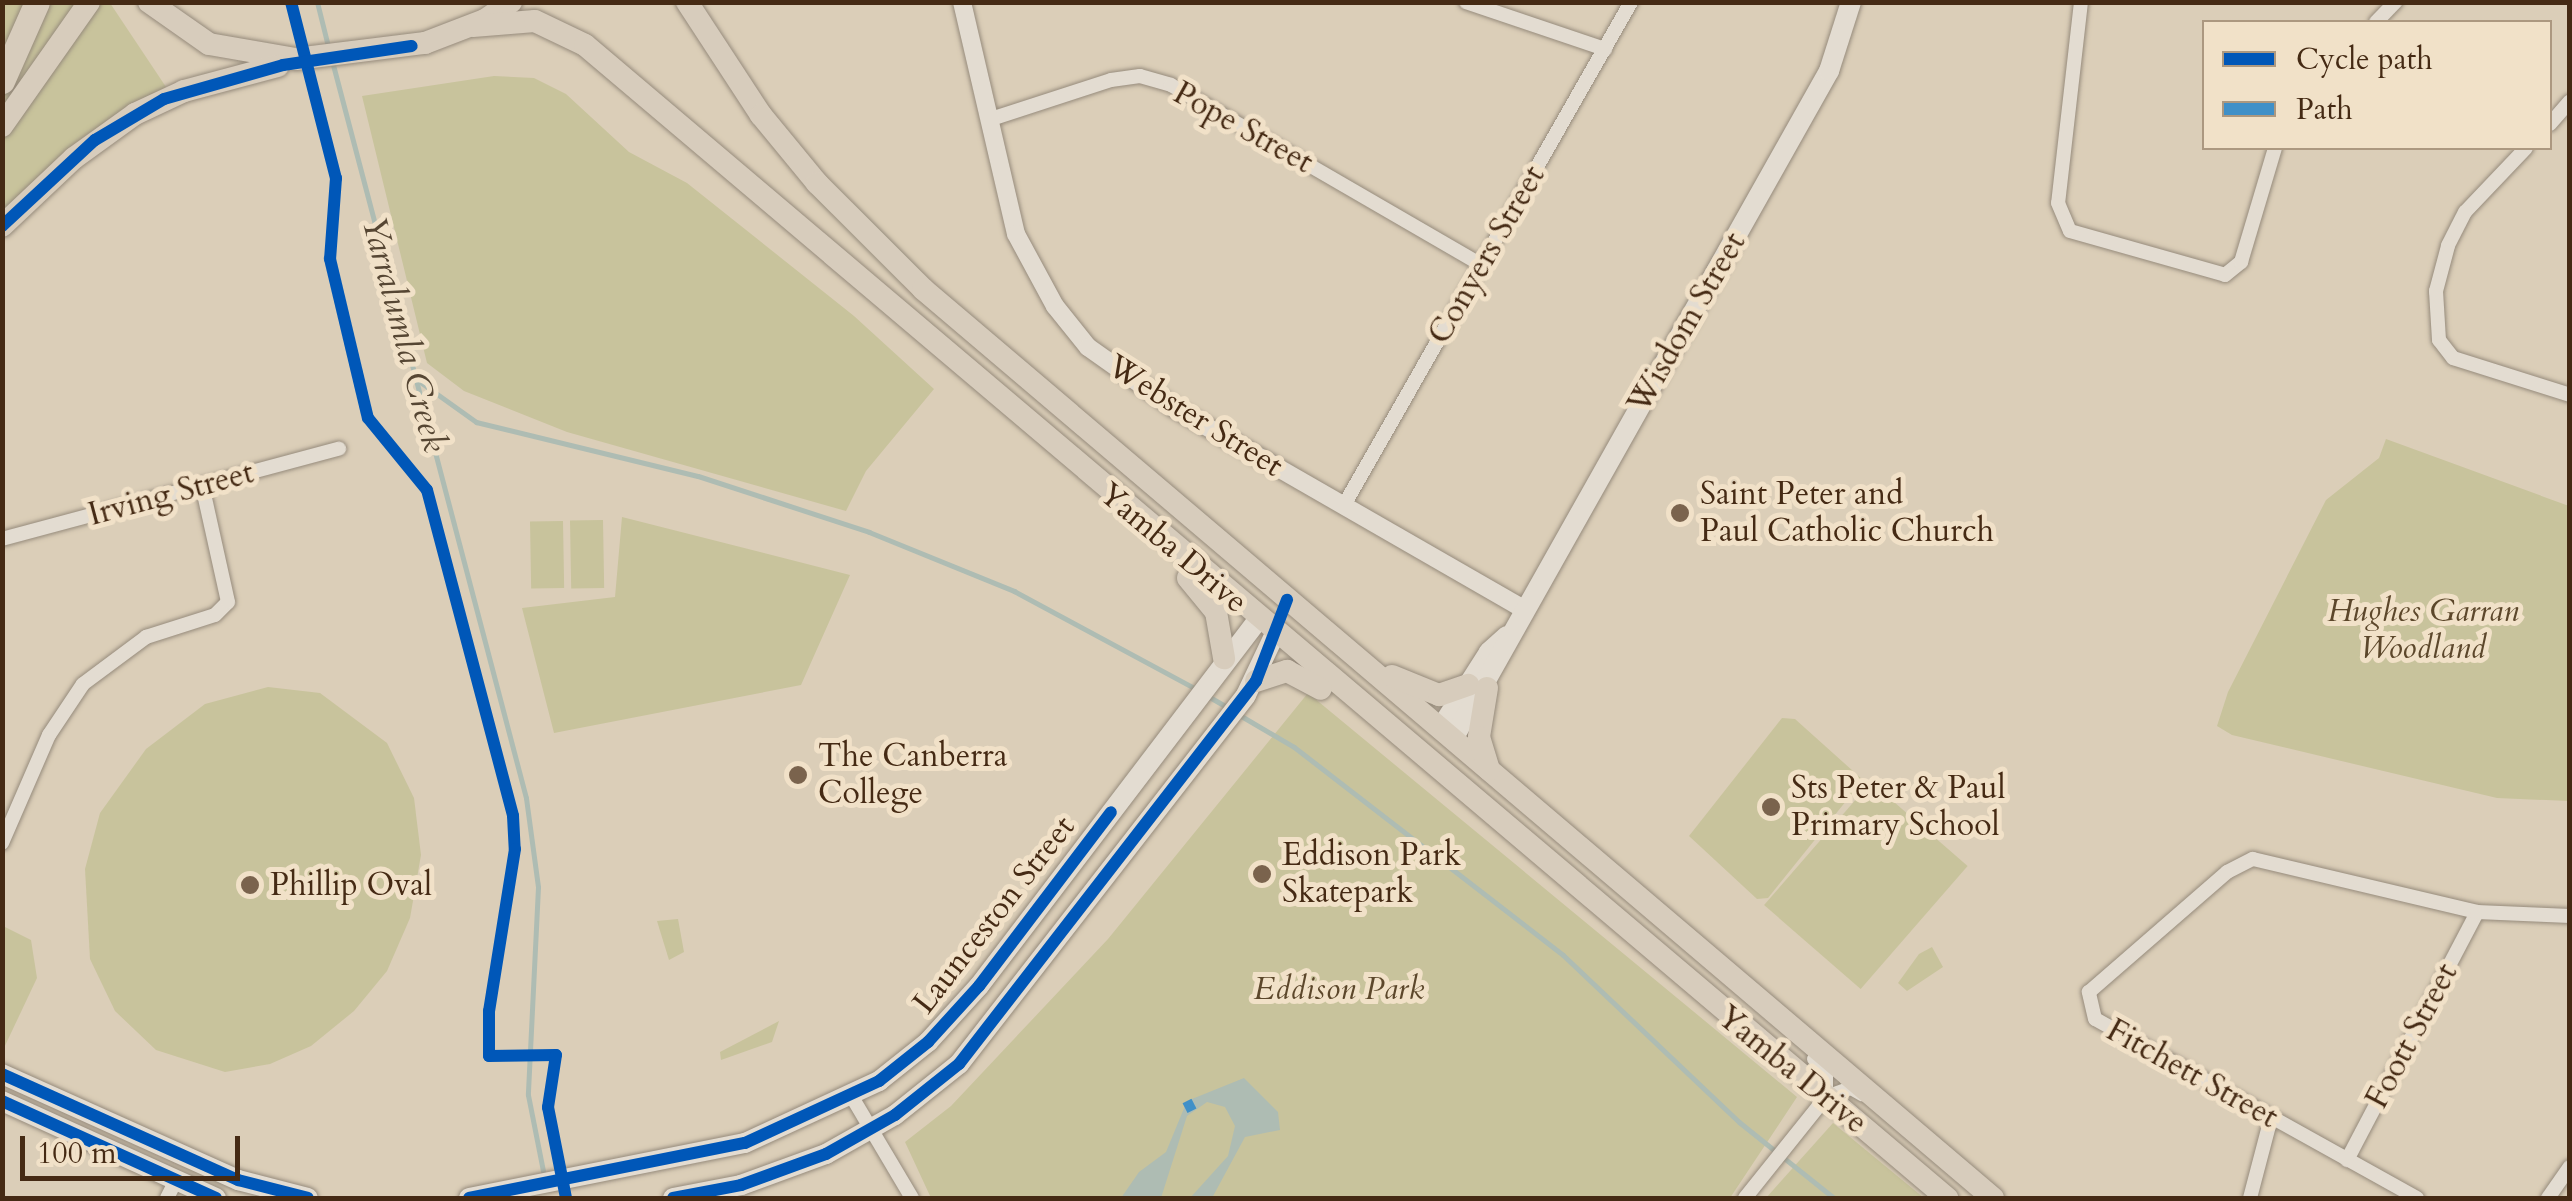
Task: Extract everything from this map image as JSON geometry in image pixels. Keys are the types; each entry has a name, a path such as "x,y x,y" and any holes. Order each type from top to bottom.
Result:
{"highway":[{"path":"2,82 36,2"}],"main road":[{"path":"2,126 89,2"},
{"path":"148,2 209,44 282,62"},
{"path":"2,226 74,158 135,114 184,90 282,62 372,53 473,26 511,2"},
{"name":"Yamba Drive","path":"687,2 761,115 866,236 1286,600 1993,1198"},
{"name":"Wisdom Street","path":"1447,734 1478,687 1829,71 1851,2"},
{"name":"Yamba Drive","path":"473,26 535,22 585,46 1423,760 1947,1198"},
{"path":"1134,515 1206,596 1222,630 1218,667"},
{"path":"1267,627 1286,600"},
{"name":"Launceston Street","path":"469,1198 745,1143 852,1096 928,1042 979,986 1218,667 1267,627"},
{"name":"Launceston Street","path":"673,1198 779,1174 872,1131 959,1064 1251,688 1267,627"},
{"path":"1358,660 1439,695 1478,687 1479,738 1489,770"},
{"path":"1251,688 1299,674 1376,720"},
{"path":"1423,760 1447,734"},
{"path":"2,1074 238,1180 308,1198"},
{"path":"2,1101 172,1189 216,1198"},
{"path":"172,1189 187,1157"}],"street":[{"name":"Webster Street","path":"962,2 1016,234 1055,306 1088,347 1121,375 1522,608"},
{"path":"1466,2 1605,49"},
{"name":"Conyers Street","path":"1343,507 1631,2"},
{"path":"2081,2 2058,203 2070,231 2226,275 2241,262 2275,150"},
{"name":"Pope Street","path":"988,120 1110,80 1140,76 1171,85 1481,265"},
{"path":"2552,122 2570,101"},
{"path":"2524,150 2465,212 2448,246 2436,291 2439,340 2453,358 2570,395"},
{"name":"Irving Street","path":"2,539 339,449"},
{"path":"2,843 50,735 83,684 136,643 215,615 228,602 202,484"},
{"name":"Fitchett Street","path":"2417,1198 2094,1020 2088,1002 2098,978 2227,872 2252,859 2477,912 2570,916"},
{"name":"Foott Street","path":"2347,1160 2477,912"},
{"path":"1794,1030 1826,1069 1826,1097"},
{"path":"1745,1198 1826,1097 1851,1088 1880,1104"},
{"path":"852,1096 912,1198"},
{"path":"2250,1198 2271,1118"},
{"path":"2548,1198 2570,1168"}],"green space":[{"path":"3,3 110,3 166,87 3,213"},
{"path":"494,76 534,78 566,94 629,152 687,183 854,316 934,389 866,471 846,511 567,432 464,391 427,363 362,96"},
{"name":"Hughes Garran Woodland","path":"2386,439 2569,506 2569,801 2497,798 2232,735 2217,726 2228,692 2326,500 2379,458"},
{"path":"622,517 850,575 801,685 554,733 522,608 615,597"},
{"path":"603,520 604,588 571,589 570,521"},
{"path":"563,521 564,588 531,589 530,522"},
{"name":"Phillip Oval","path":"268,687 320,693 387,743 414,798 421,855 410,918 387,971 354,1011 311,1046 270,1064 225,1072 156,1050 115,1011 90,959 85,869 100,813 146,749 205,704"},
{"name":"Eddison Park","path":"1308,693 1797,1097 1730,1198 931,1198 905,1142 951,1106 1108,939"},
{"path":"1782,718 1795,719 1863,780 1768,898 1757,899 1689,836"},
{"path":"1871,782 1968,866 1861,989 1764,905"},
{"path":"678,919 684,952 669,960 657,921"},
{"path":"3,926 31,940 37,978 3,1050"},
{"path":"1932,947 1943,967 1907,991 1898,983 1919,954"},
{"path":"779,1021 772,1042 721,1060 720,1052"},
{"path":"1833,1123 1924,1198 1766,1198"}],"shaded area":[{"path":"1244,1078 1278,1112 1280,1130 1245,1137 1212,1198 1190,1198 1228,1156 1235,1126 1225,1107 1207,1102 1187,1116 1161,1198 1121,1198 1139,1172 1166,1152 1187,1101"}],"waterway":[{"name":"Yarralumla Creek","path":"317,2 329,50"},
{"name":"Yarralumla Creek","path":"332,61 526,798 538,887 528,1095 544,1176"},
{"path":"416,379 476,422 698,476 869,532 1014,591 1196,689"},
{"path":"1206,695 1227,707"},
{"path":"1236,713 1294,747 1563,955 1739,1122 1834,1198"}],"marked path":[{"path":"1187,1101 1192,1111"}],"cycle path":[{"path":"291,2 336,178 330,259 368,418 427,490 513,816 515,849 489,1011 489,1056 556,1055 548,1107 566,1198"},
{"path":"2,226 95,140 164,99 283,65 412,46"},
{"path":"673,1198 741,1185 826,1154 895,1115 959,1064 1256,681 1287,600"},
{"path":"469,1198 745,1143 879,1081 928,1042 979,986 1111,812"},
{"path":"2,1074 238,1180 308,1198"},
{"path":"2,1101 216,1198"}],"place":[{"name":"Saint Peter and Paul Catholic Church","path":"1680,513"},
{"name":"The Canberra College","path":"798,775"},
{"name":"Sts Peter & Paul Primary School","path":"1771,807"},
{"name":"Eddison Park Skatepark","path":"1262,874"},
{"name":"Phillip Oval","path":"250,885"}]}
